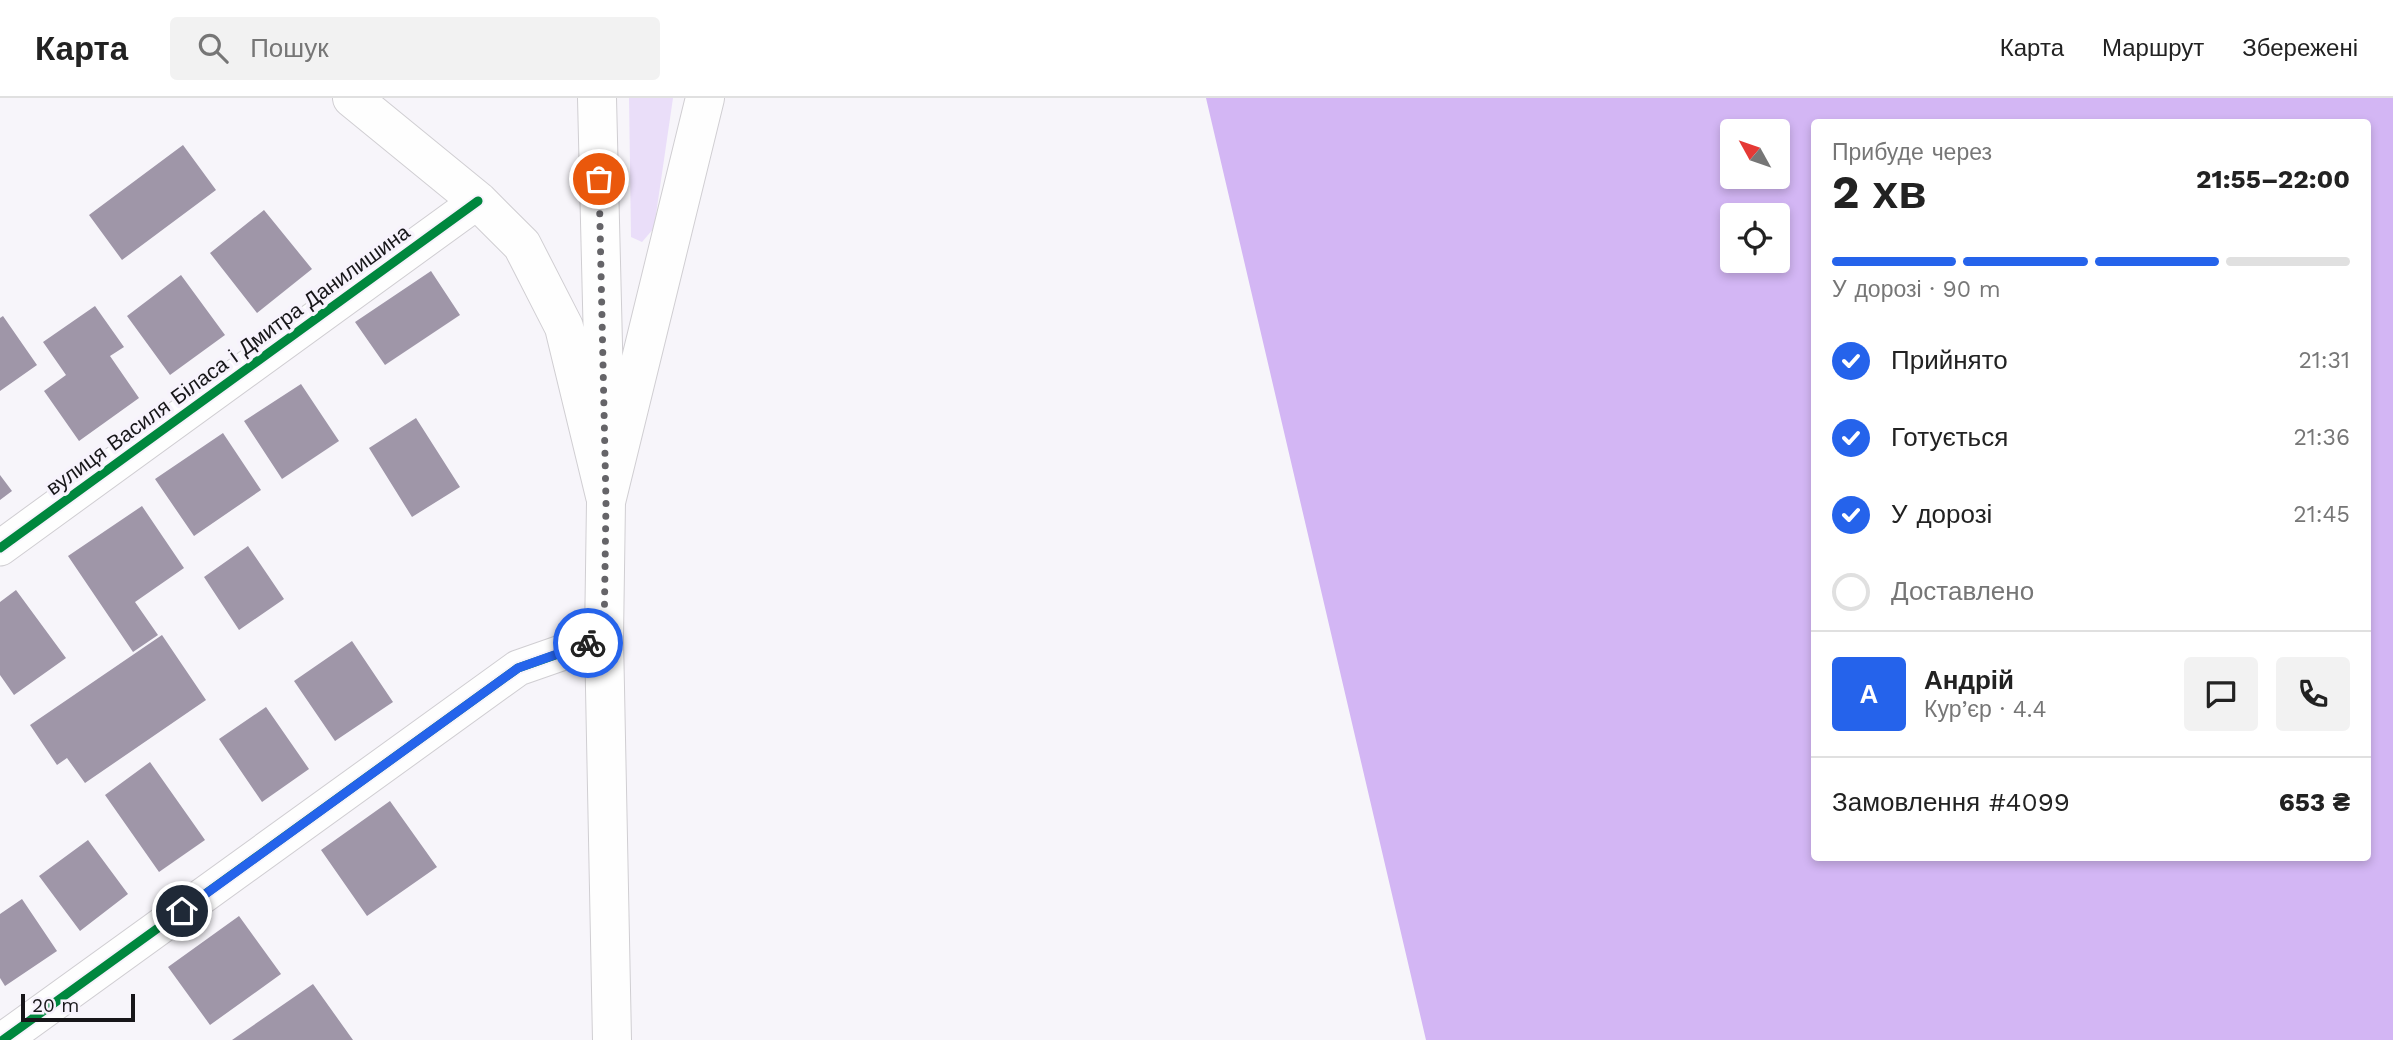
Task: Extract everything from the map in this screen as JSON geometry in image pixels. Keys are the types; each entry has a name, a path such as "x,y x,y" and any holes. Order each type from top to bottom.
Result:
{"highway":[{"path":"352,98 478,201 523,245 564,327 606,502"},
{"path":"597,98 606,502 604,638 612,1040"},
{"path":"606,502 705,98"}],"street":[{"name":"вулиця Василя Біласа і Дмитра Данилишина","path":"0,548 478,201"},
{"path":"4,1040 518,668 604,638"}],"shaded area":[{"path":"629,98 673,98 654,228 642,242 631,237"},
{"path":"1206,98 2393,98 2393,1040 1426,1040"}],"building":[{"path":"183,145 216,190 122,260 89,215"},
{"path":"264,210 312,269 257,313 210,253"},
{"path":"431,271 460,315 385,365 355,322"},
{"path":"181,275 225,335 170,375 127,316"},
{"path":"95,306 124,347 110,356 139,398 79,441 44,391 66,375 43,342"},
{"path":"3,316 37,365 0,391 0,318"},
{"path":"301,384 339,441 282,479 244,421"},
{"path":"416,418 460,487 412,517 369,448"},
{"path":"223,433 261,490 194,536 155,479"},
{"path":"0,475 12,491 0,500"},
{"path":"142,506 184,568 135,602 158,635 133,652 68,556"},
{"path":"248,546 284,599 239,630 204,577"},
{"path":"16,590 66,658 14,695 0,675 0,602"},
{"path":"162,635 206,700 85,783 67,758 57,765 30,725"},
{"path":"352,641 393,702 335,741 294,681"},
{"path":"266,707 309,769 262,802 219,739"},
{"path":"150,762 205,840 159,872 105,795"},
{"path":"390,801 437,867 367,916 321,850"},
{"path":"88,840 128,894 80,931 39,876"},
{"path":"22,899 57,951 5,986 0,978 0,914"},
{"path":"239,916 281,974 210,1025 168,967"},
{"path":"313,984 353,1040 232,1040"}],"cycle path":[{"path":"0,548 478,201"},
{"path":"3,1040 518,668 604,638"}],"way so far":[{"path":"588,643 604,638 606,502 599,179"}],"route":[{"path":"182,911 518,668 588,643"}]}
